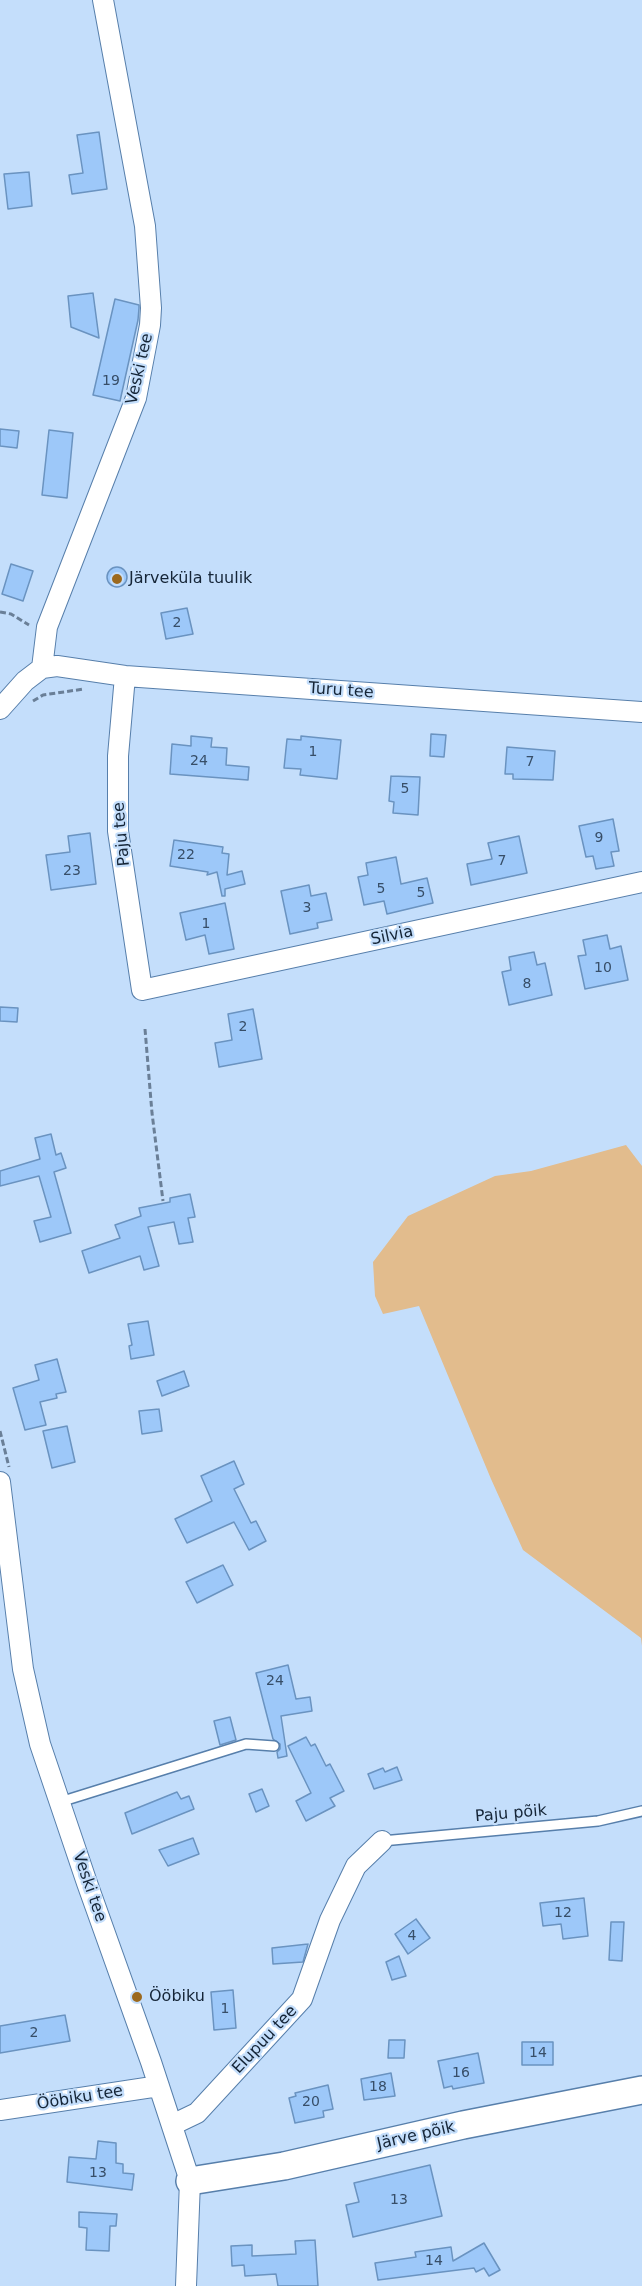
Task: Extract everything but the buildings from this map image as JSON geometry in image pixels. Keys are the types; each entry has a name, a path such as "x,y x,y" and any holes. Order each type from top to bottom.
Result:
{"street":[{"name":"Veski tee","path":"42,668 47,627 136,398 150,325 144,226 103,0"},
{"name":"Turu tee","path":"42,668 57,666 125,676 642,712"},
{"path":"0,710 25,681 42,668"},
{"name":"Paju tee","path":"125,676 118,756 118,831 142,990"},
{"name":"Silvia","path":"142,990 642,882"},
{"name":"Veski tee","path":"5,1476 23,1669 40,1744 190,2181 186,2286"},
{"name":"Elupuu tee","path":"172,2125 197,2112 302,1999 330,1920 356,1866 382,1841"},
{"name":"Ööbiku tee","path":"0,2110 159,2086"},
{"name":"Järve põik","path":"190,2181 284,2166 463,2125 642,2090"}],"lane":[{"path":"60,1802 246,1744 274,1746"},
{"name":"Paju põik","path":"382,1841 598,1821 642,1811"}],"path":[{"path":"0,612 11,614 46,635"},
{"path":"145,1029 163,1201"},
{"path":"0,1431 5,1476"}],"shaded area":[{"path":"626,1145 642,1166 642,1646 641,1638 523,1550 419,1306 383,1314 375,1296 373,1262 408,1216 495,1176 531,1171"}],"place":[{"name":"Järveküla tuulik","path":"117,579"},
{"name":"Ööbiku","path":"137,1997"}]}
